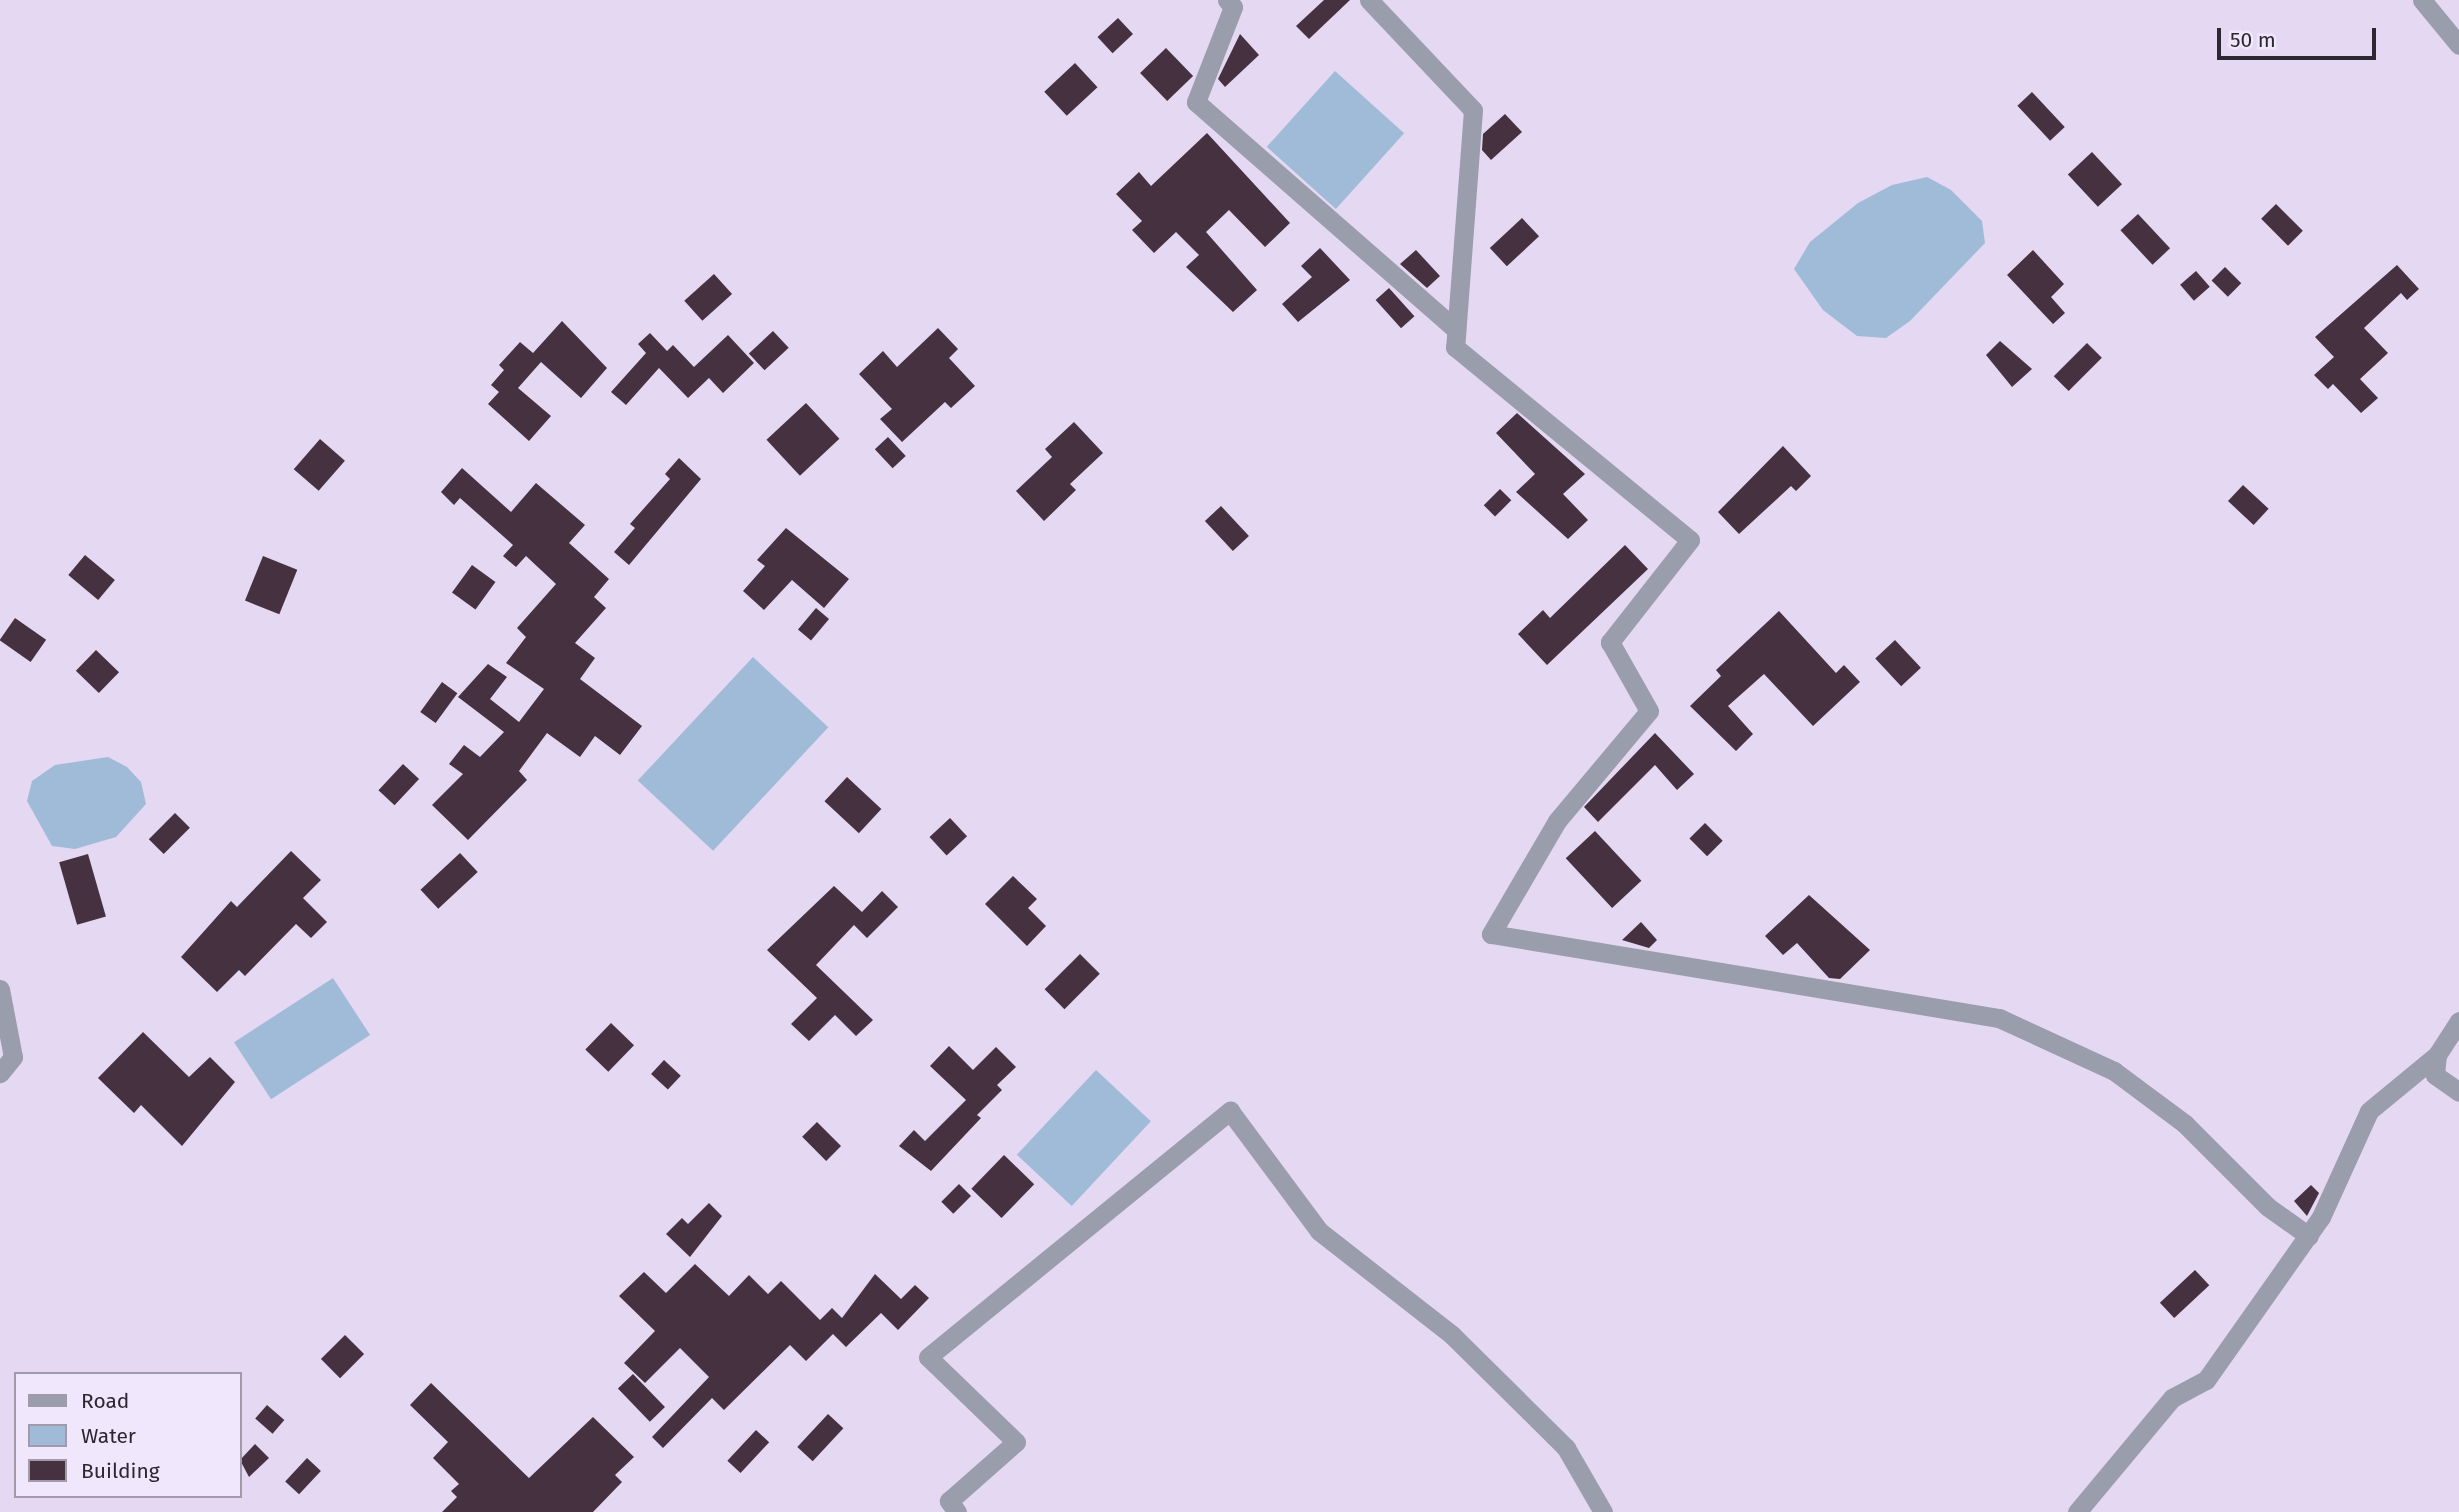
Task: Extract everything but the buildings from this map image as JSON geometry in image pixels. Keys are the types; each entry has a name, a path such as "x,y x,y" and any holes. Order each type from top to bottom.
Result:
{"street":[{"path":"1227,0 1233,7 1196,102 1456,331"},
{"path":"1369,0 1473,110 1455,347 1689,540 1610,642 1649,711 1557,821 1491,934 2000,1018 2114,1071 2185,1124 2268,1207 2309,1236"},
{"path":"2422,0 2459,45"},
{"path":"0,989 13,1057 0,1073"},
{"path":"2077,1512 2172,1398 2206,1380 2309,1236 2369,1111 2437,1055 2459,1021"},
{"path":"2437,1055 2435,1075 2459,1092"},
{"path":"957,1512 949,1501 1016,1442 928,1357 1230,1111 1319,1231 1452,1335 1528,1410 1566,1448 1603,1512"}],"water":[{"path":"1335,71 1404,133 1336,209 1267,147"},
{"path":"1927,177 1951,190 1982,221 1985,243 1910,321 1886,338 1857,336 1823,310 1794,269 1810,242 1858,203 1892,185"},
{"path":"753,657 828,727 713,851 638,781"},
{"path":"108,757 127,767 141,782 146,804 116,837 75,849 52,846 27,801 32,781 55,765"},
{"path":"333,978 370,1035 271,1099 234,1042"},
{"path":"1096,1070 1151,1121 1072,1206 1017,1155"}]}
